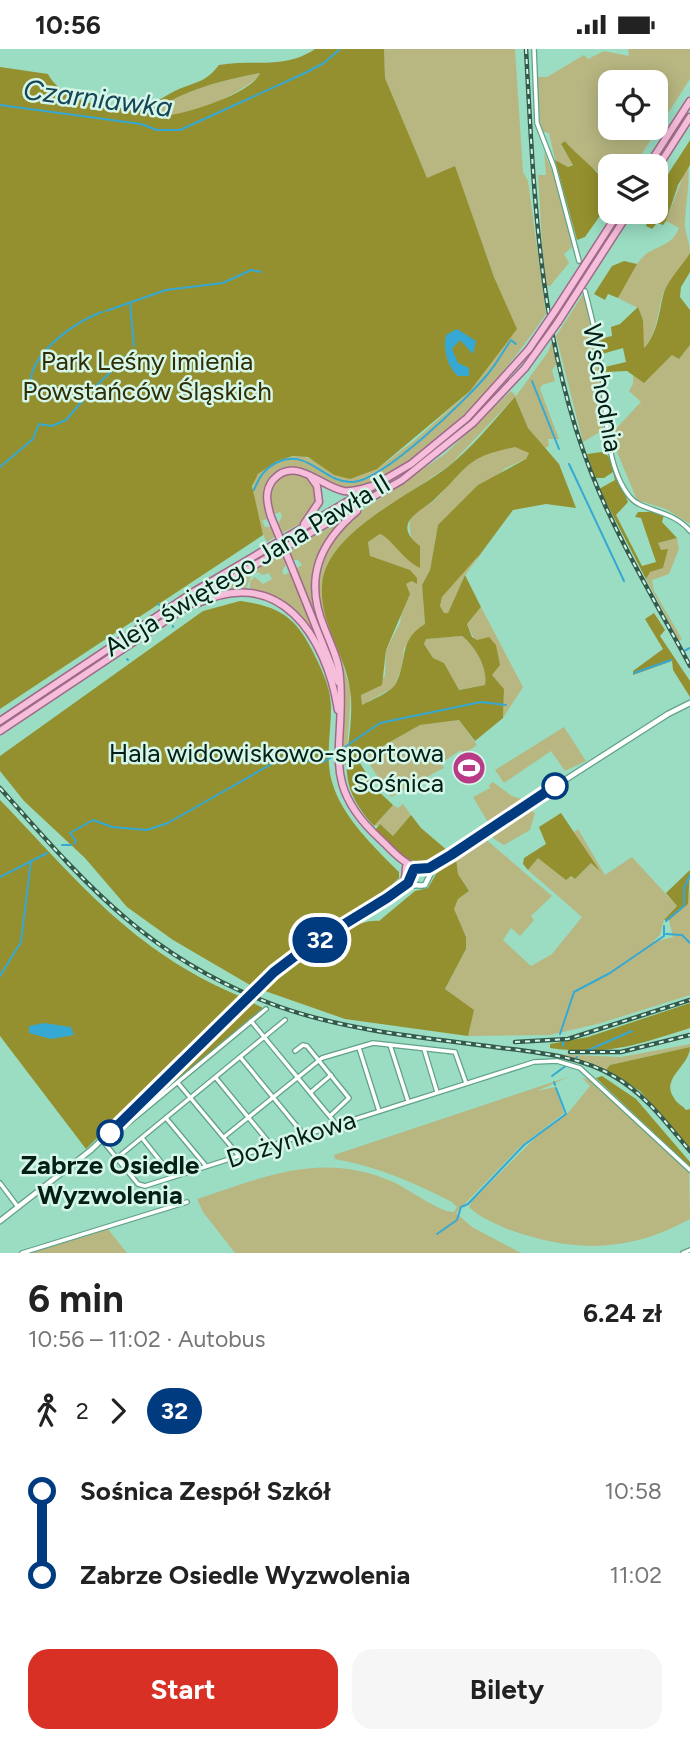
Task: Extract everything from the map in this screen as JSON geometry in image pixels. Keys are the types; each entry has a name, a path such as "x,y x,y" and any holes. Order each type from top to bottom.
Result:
{"main road":[{"path":"656,154 690,101"},
{"path":"666,154 690,117"},
{"name":"Aleja świętego Jana Pawła II","path":"0,721 195,591 383,483 422,456 485,400 520,359 555,311 611,224"},
{"name":"Aleja świętego Jana Pawła II","path":"0,731 233,577 416,471 481,416 525,368 621,224"},
{"path":"340,692 271,517 267,494 274,479 290,471 309,475 346,491 383,483"},
{"path":"286,537 307,521 318,506 319,491 309,475"},
{"path":"369,500 344,522 326,543 314,579 316,605 338,663 338,763 345,797 361,821 397,856 411,876"},
{"path":"176,614 213,597 236,593 261,595 288,608 308,628 318,647 333,685 339,719"},
{"path":"397,856 422,868"},
{"path":"395,891 405,879 406,867"}],"street":[{"path":"534,49 537,123 558,178 579,261"},
{"name":"Wschodnia","path":"585,291 601,366 606,433 626,490 637,503 670,514 690,531"},
{"path":"387,898 422,868 451,855 668,714 690,703"},
{"path":"0,1221 102,1140 267,979 307,947 387,898 415,885 425,885 430,875 451,855"},
{"path":"422,868 430,875"},
{"path":"411,876 415,885"},
{"path":"113,1129 120,1131 266,1009"},
{"path":"117,1158 285,1020"},
{"path":"251,1021 336,1124"},
{"path":"223,1137 320,1059 373,1043 455,1052 466,1083"},
{"path":"295,1051 305,1045 320,1059 349,1098 330,1116"},
{"path":"390,1045 408,1101"},
{"name":"Dożynkowa","path":"359,1048 379,1111"},
{"path":"424,1049 437,1092"},
{"path":"240,1058 304,1135"},
{"name":"Dożynkowa","path":"102,1140 140,1186 539,1061 557,1061 580,1068 690,1170"},
{"path":"310,1092 331,1075"},
{"path":"216,1078 271,1145"},
{"path":"178,1083 239,1156"},
{"path":"166,1118 206,1166"},
{"path":"142,1138 173,1177"},
{"path":"0,1183 18,1207"},
{"path":"22,1253 187,1202"},
{"path":"683,1253 690,1250"}],"shaded area":[{"path":"384,49 515,49 523,172 528,181 546,314 490,387 468,410 421,453 396,470 370,484 351,489 333,485 300,470 279,470 271,478 264,493 269,518 262,521 265,527 271,527 275,537 267,542 257,516 253,488 255,480 265,468 281,460 299,456 309,458 334,475 377,469 415,440 470,391 516,329 454,167 427,179 385,78"},
{"path":"628,49 690,49 690,79 668,113 668,70 598,70 598,140 651,140 642,154 598,154 598,172 578,159 565,141 561,145 573,164 568,167 555,160 549,133 541,131 537,77 547,77 584,55 588,59 604,51 629,56"},
{"path":"260,73 261,75 239,90 200,109 160,117 154,111 191,91"},
{"path":"544,152 557,183 572,247 564,254 569,263 550,286 544,286 540,260 543,258 538,175 546,175"},
{"path":"688,164 685,226 690,253 663,294 654,330 643,349 643,320 638,308 618,298 641,259 676,234 679,228 668,222"},
{"path":"584,293 599,370 603,430 583,442 556,336"},
{"path":"552,342 557,363 552,370 555,381 542,385 540,389 559,439 548,439 549,446 545,448 528,428 515,397 450,465 370,519 325,571 323,601 351,691 346,765 342,765 343,686 318,604 317,571 333,536 357,514 445,454 511,391 516,396 548,352"},
{"path":"690,345 690,524 666,509 637,500 610,435 641,402 629,391 633,384 633,375 644,382 672,355 679,359"},
{"path":"515,446 529,453 526,459 506,468 438,525 430,570 422,585 425,624 404,648 402,667 394,687 362,705 361,695 385,676 386,650 400,623 406,584 412,581 370,556 368,542 380,534 412,539 411,517 436,499 464,466 482,456"},
{"path":"294,473 309,480 316,498 306,519 282,533 278,524 282,516 280,512 273,515 271,494 280,478"},
{"path":"342,521 321,549 317,560 313,582 314,606 311,607 295,569 302,565 298,560 293,560 289,550"},
{"path":"677,538 679,549 669,574 652,580 654,591 682,639 679,641 646,579 649,572 663,568 667,550 661,551 658,543"},
{"path":"283,553 287,563 282,571 284,575 291,572 315,630 312,631 300,616 285,604 250,589 250,581 255,577 263,584 272,579 269,573 262,575 258,572 251,576 246,589 212,595"},
{"path":"480,555 465,575 448,613 444,613 440,606 442,597 473,558"},
{"path":"481,607 523,687 503,718 504,689 492,675 467,624"},
{"path":"462,636 480,658 485,672 485,685 458,690 444,663 433,658 424,644 425,639"},
{"path":"459,720 477,745 464,754 461,750 441,763 444,768 391,797 364,756 420,725"},
{"path":"564,727 586,761 565,771 551,751 504,783 495,770"},
{"path":"493,782 512,796 525,800 489,824 473,797 490,788 489,785"},
{"path":"403,804 411,815 393,836 381,825 374,826 393,805 398,808"},
{"path":"526,808 535,813 530,830 504,845 491,837 491,832"},
{"path":"578,829 605,875 632,857 677,906 664,920 660,935 653,942 673,937 669,920 687,904 690,889 690,995 601,1023 550,1035 468,1036 473,1010 445,989 466,949 466,937 453,909 458,899 469,891 458,874 456,856 483,837 552,896 531,916 534,920 520,936 511,928 503,940 531,966 552,954 582,917 528,870 538,858 575,879 591,863 597,868 574,832"},
{"path":"690,1044 690,1047 610,1065 606,1070 578,1059 550,1054 621,1057"},
{"path":"571,1076 537,1091 555,1087 564,1113 521,1146 456,1213 472,1227 521,1253 235,1253 203,1212 197,1199 269,1176 317,1168 341,1168 365,1172 391,1181 440,1208 454,1212 457,1207 452,1202 423,1188 381,1171 335,1159 334,1155"},
{"path":"582,1078 589,1079 689,1171 690,1219 645,1238 600,1246 578,1245 531,1237 507,1229 482,1217 469,1207 544,1129 567,1114 590,1086"},
{"path":"107,1228 127,1253 32,1253 33,1252"}],"green space":[{"name":"Park Leśny imienia Powstańców Śląskich","path":"315,49 384,49 385,78 427,178 455,166 494,277 517,329 470,391 377,469 350,479 334,475 308,457 293,456 277,461 258,474 252,486 263,535 0,709 0,67 48,74 65,92 91,103 105,107 133,108 149,105 201,80 219,65 280,62","holes":["260,73 255,81 231,95 199,108 160,116 154,112 178,97 219,82"]},
{"path":"690,140 690,165 678,185 668,215 668,176"},
{"path":"565,141 598,174 598,218 585,237 577,240 555,160 568,167 573,165 561,144"},
{"path":"647,224 656,224 652,229"},
{"path":"690,253 690,272 681,287 680,297 690,310 690,345 679,359 672,355 644,383 627,371 605,372 605,367 626,362 623,348 602,354 599,339 612,336 611,327 620,324 638,307 643,320 644,348 655,330 665,291"},
{"path":"624,261 637,264 618,298 608,294 605,300 594,294 612,266"},
{"path":"515,397 528,428 559,464 576,508 546,504 513,510 476,560 479,555 442,597 440,606 444,613 448,613 465,575 481,607 467,624 472,637 477,640 489,637 496,645 500,665 492,675 504,689 503,718 475,741 459,720 420,725 358,760 376,789 393,805 374,826 360,809 348,779 351,697 345,669 329,628 322,600 322,585 327,566 338,548 372,517 458,458","holes":["515,447 529,453 526,459 478,485 438,525 430,570 422,585 425,624 410,637 395,685 362,705 361,695 382,685 386,650 410,594 406,584 412,581 417,584 417,578 410,570 370,556 368,542 380,534 420,568 420,546 411,538 408,530 412,518 469,465 486,455","462,636 480,658 485,672 485,685 459,690 444,663 433,658 424,644 426,639"]},
{"path":"602,452 612,461 619,474 628,502 616,515 642,566 656,562 641,518 635,517 638,512 664,515 662,522 677,538 658,543 661,550 668,549 663,568 650,572 646,579 599,489 615,480 613,472 604,478 595,478 587,454"},
{"path":"240,601 280,612 304,636 321,668 330,696 329,764 337,795 360,831 399,872 399,878 365,907 287,957 250,985 173,940 127,907 85,858 24,801 0,771 0,756 203,611"},
{"path":"654,613 665,630 660,636 690,681 690,697 673,670 672,661 633,675 633,671 663,649 645,619"},
{"path":"0,800 81,885 136,935 201,978 239,996 86,1149 0,1036"},
{"path":"561,813 600,871 591,863 575,879 571,876 566,880 538,858 528,870 523,864 524,858 546,844 539,827"},
{"path":"411,815 421,828 448,851 425,861 408,859 375,830 380,824 393,836"},
{"path":"456,858 458,874 469,891 458,899 454,909 466,937 466,949 445,989 474,1010 468,1036 345,1019 265,991 335,936 351,927 379,921 415,891 428,888 436,874"},
{"path":"690,870 688,904 669,920 664,920 677,906 666,893"},
{"path":"251,1002 263,1008 127,1121 138,1111"},
{"path":"690,1003 690,1028 606,1050 550,1048 550,1044 588,1037"},
{"path":"690,1047 686,1060 673,1078 671,1091 675,1100 686,1110 690,1109 690,1148 640,1091 606,1070 610,1065"},
{"path":"602,1076 636,1099 690,1162 690,1167 596,1078"}],"water":[{"path":"457,329 476,341 473,354 460,340 452,349 458,363 469,368 469,376 458,376 447,357 446,335"},
{"path":"44,1023 71,1027 74,1035 51,1039 29,1033 29,1026"}],"waterway":[{"name":"Czarniawka","path":"0,105 141,124 157,130 180,130 305,73 324,63 340,49"},
{"path":"106,311 166,290 223,283 251,270 261,272"},
{"path":"130,303 134,346"},
{"path":"31,395 32,373 43,354 71,328 102,312"},
{"path":"254,490 266,470 273,464 289,459 299,459 343,481 353,482 367,478 423,437 487,375 511,340 516,344"},
{"path":"0,467 33,439 39,424 52,426 66,420 133,350"},
{"path":"532,381 559,449"},
{"path":"569,464 624,581"},
{"path":"684,651 690,648"},
{"path":"634,673 671,660"},
{"path":"345,747 380,723 481,702 506,705"},
{"path":"74,844 76,841 70,833 93,820 112,827 147,830 168,823 282,758 323,762 332,757"},
{"path":"62,845 71,845"},
{"path":"0,877 47,853"},
{"path":"0,976 21,942 31,861"},
{"path":"666,921 684,906 684,888 690,875"},
{"path":"560,1034 574,992 610,973 664,936 664,926"},
{"path":"666,934 682,935 690,943"},
{"path":"584,1052 632,1031"},
{"path":"552,1076 567,1065"},
{"path":"437,1234 457,1220 461,1207 468,1204 524,1145 566,1114 556,1088"}],"tunnel":[{"path":"579,261 585,291"}],"railway":[{"path":"526,49 542,263 549,316 573,421 601,497 690,666"},
{"path":"0,788 63,857 124,917 194,967 234,988 280,1007 330,1022 408,1036 536,1052 585,1063 615,1077 637,1092 690,1151"},
{"path":"515,1042 568,1039 690,1000"},
{"path":"570,1052 621,1052 690,1035"}],"bus line":[{"name":"32","path":"110,1133 267,979 291,959 408,883 414,869 429,868 555,786"}],"place":[{"name":"Hala widowiskowo-sportowa Sośnica","path":"469,768"},
{"name":"Zabrze Osiedle Wyzwolenia","path":"110,1133"}]}
